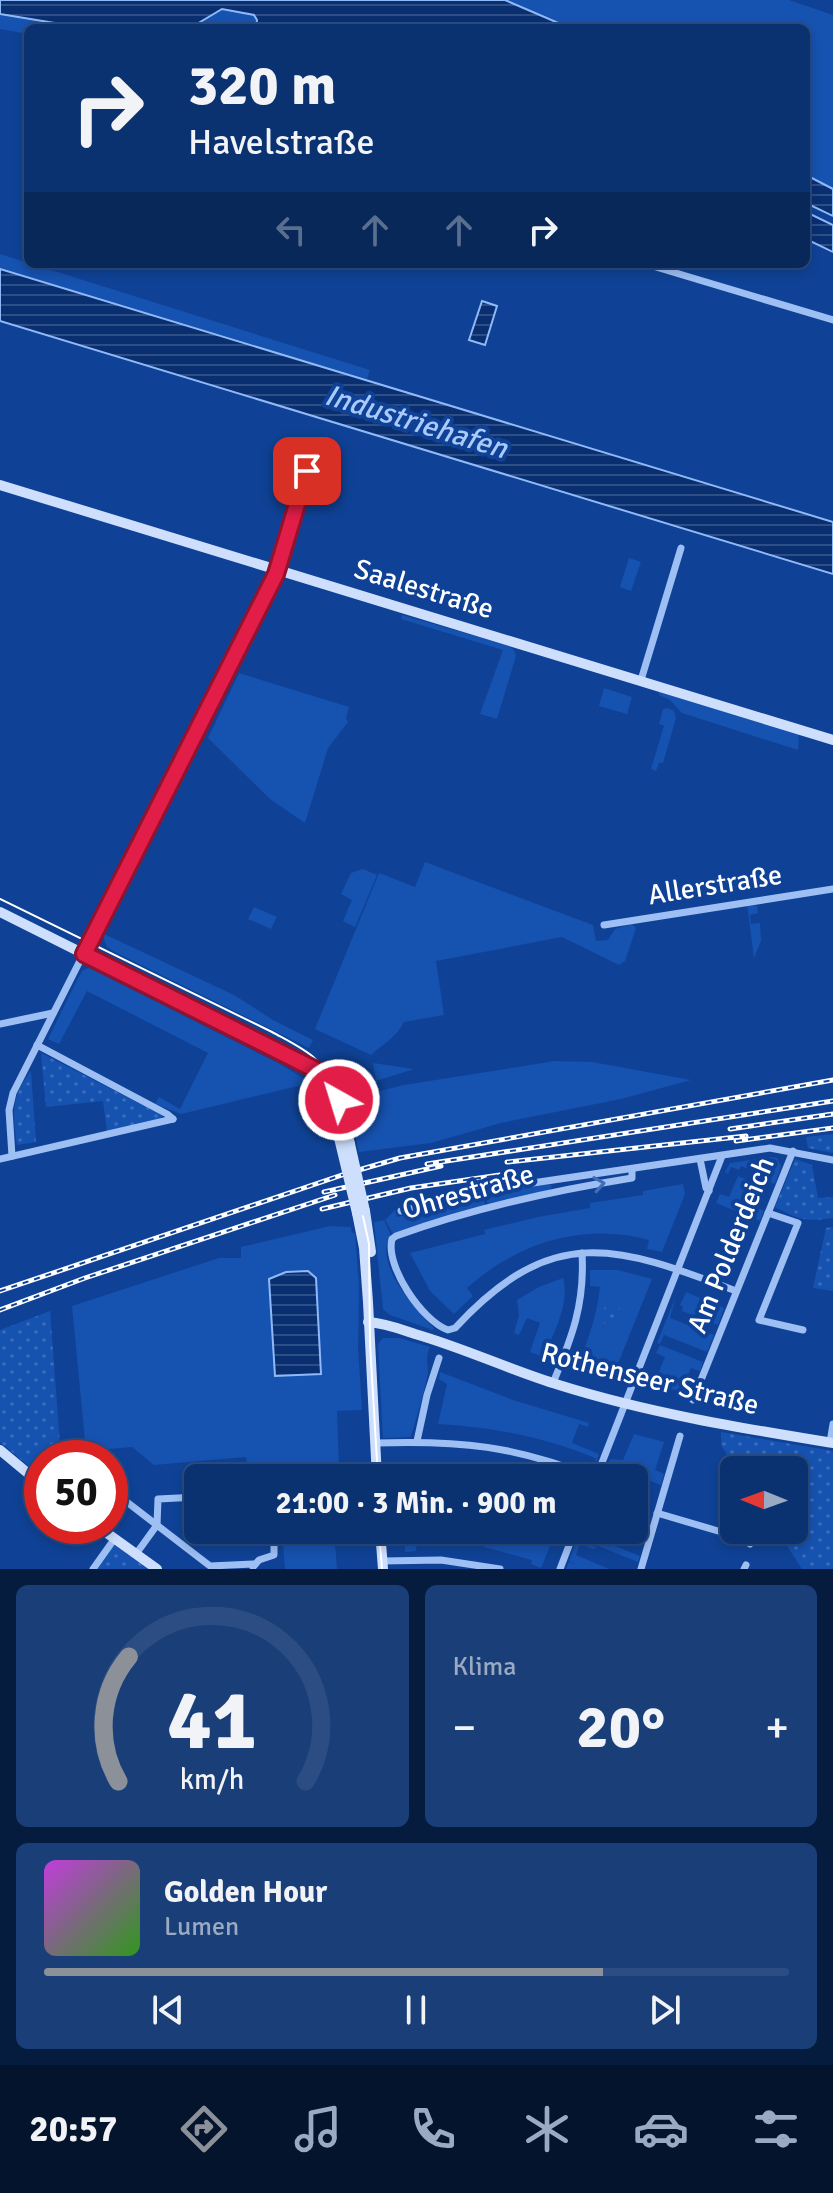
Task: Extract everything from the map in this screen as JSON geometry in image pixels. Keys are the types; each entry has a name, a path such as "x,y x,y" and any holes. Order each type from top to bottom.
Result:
{"main road":[{"name":"Saalestraße","path":"0,485 833,740"},
{"path":"0,912 322,1073 329,1087 372,1260 368,1322 376,1464"},
{"name":"Rothenseer Straße","path":"368,1322 382,1323 434,1339 553,1383 625,1403 718,1424 832,1443"},
{"path":"0,1450 24,1470"},
{"path":"123,1544 157,1569"},
{"path":"381,1544 383,1565"}],"street":[{"path":"659,268 833,320"},
{"path":"12,1156 9,1103 278,569 315,443"},
{"path":"641,680 681,548"},
{"name":"Allerstraße","path":"604,925 833,889"},
{"path":"0,1024 53,1013"},
{"path":"0,1159 173,1119 37,1045"},
{"name":"Ohrestraße","path":"401,1211 492,1189 777,1148 833,1160"},
{"name":"Am Polderdeich","path":"693,1400 793,1151"},
{"path":"601,1464 722,1156"},
{"path":"700,1159 709,1191"},
{"name":"Ohrestraße","path":"582,1253 557,1257 530,1268 489,1294 454,1329 448,1330 440,1327 418,1305 402,1282 391,1252 393,1237 478,1209 556,1190 632,1178 632,1169"},
{"name":"Ohrestraße","path":"554,1179 556,1190"},
{"path":"768,1213 798,1223 759,1320 803,1330"},
{"path":"553,1383 579,1316 583,1285 582,1253 628,1254 736,1291"},
{"path":"417,1441 423,1407 439,1358"},
{"path":"832,1443 833,1424"},
{"path":"641,1569 680,1436"},
{"path":"375,1443 468,1443 510,1450 560,1464"},
{"path":"136,1554 157,1525 156,1505 159,1498 184,1497"},
{"path":"128,1503 210,1566 253,1567 274,1555 274,1544"},
{"path":"657,1513 720,1532"},
{"path":"93,1569 111,1544"},
{"path":"560,1569 568,1544"},
{"path":"383,1565 453,1561 500,1569"}],"shaded area":[{"path":"505,0 789,0 833,15 833,189 810,177 810,24 561,24"},
{"path":"222,9 254,15 257,20 256,24 197,24"},
{"path":"0,14 61,24 24,24 24,33 0,29"},
{"path":"0,254 24,262 24,268 45,268 370,370 367,379 0,269"},
{"path":"629,558 641,562 631,591 620,587"},
{"path":"402,615 507,645 514,650 516,656 497,719 480,714 503,650 401,619"},
{"path":"239,673 349,707 348,722 328,748 305,823 270,799 208,738"},
{"path":"604,688 632,697 627,714 599,706"},
{"path":"659,690 799,732 798,750 682,713 670,700 659,695"},
{"path":"663,709 674,711 676,718 663,763 659,763 656,771 651,769 664,726 659,724"},
{"path":"425,862 593,925 596,941 608,940 615,929 632,924 636,928 625,961 619,965 562,937 436,961 444,1015 404,1022 371,1055 315,1029 379,873 415,887"},
{"path":"363,869 377,875 355,927 343,921 352,900 341,894 351,873"},
{"path":"747,904 757,906 758,913 750,915 751,924 760,923 761,941 754,958"},
{"path":"254,907 277,917 271,929 248,919"},
{"path":"102,933 234,995 273,1020 313,1040 309,1048 115,952 107,947"},
{"path":"89,968 280,1064 311,1083 181,1114 155,1104 159,1097 180,1109 208,1053 87,991 59,1044 48,1039 78,978 83,970"},
{"path":"41,1053 162,1115 161,1120 107,1131 103,1101 46,1107"},
{"path":"555,1061 592,1062 691,1080 621,1099 501,1123 431,1143 359,1152 347,1099 404,1085"},
{"path":"373,1063 414,1069 376,1081"},
{"path":"31,1071 36,1142 17,1145 16,1098"},
{"path":"833,1134 833,1153 808,1148 806,1137"},
{"path":"777,1158 781,1166 775,1184 766,1181 767,1177 741,1166 739,1170 731,1167 728,1174 725,1172 730,1163"},
{"path":"795,1159 812,1165 818,1198 833,1197 833,1218 803,1219 775,1207"},
{"path":"738,1176 763,1186 754,1207 764,1211 760,1221 716,1203 720,1194 729,1197"},
{"path":"683,1184 685,1194 662,1252 647,1249 649,1240 624,1235 575,1235 552,1240 529,1248 487,1272 467,1288 473,1296 454,1314 430,1291 410,1253 485,1234 484,1230 590,1208 590,1203 643,1195 643,1191"},
{"path":"552,1186 550,1190 488,1205 485,1195"},
{"path":"483,1195 485,1205 393,1234 385,1220 395,1210 397,1217"},
{"path":"384,1220 391,1236 387,1258 391,1271 407,1298 433,1330 390,1315 383,1309 374,1222"},
{"path":"330,1226 351,1227 352,1233 355,1233 362,1410 337,1411 339,1464 247,1464 246,1457 154,1465 132,1447 128,1447 128,1440 85,1440 72,1306 219,1258 241,1258 241,1247","holes":["316,1278 321,1373 275,1376"]},
{"path":"833,1227 833,1291 813,1288 826,1228"},
{"path":"590,1270 618,1270 652,1279 613,1376 577,1367 592,1328 600,1287 590,1286"},
{"path":"563,1278 564,1301 551,1340 556,1342 549,1359 530,1352 540,1323 527,1318 519,1335 514,1333 519,1315 517,1300"},
{"path":"686,1292 724,1308 718,1325 682,1311 680,1305"},
{"path":"676,1296 670,1318 714,1335 707,1352 664,1335 660,1344 657,1343"},
{"path":"607,1302 620,1309 611,1326 600,1321"},
{"path":"50,1311 60,1440 24,1440 24,1462 0,1442 0,1330"},
{"path":"383,1338 399,1338 430,1347 427,1378 410,1437 383,1438 378,1344"},
{"path":"660,1345 703,1362 700,1371 691,1368 681,1391 653,1386 665,1357 656,1353"},
{"path":"440,1372 513,1400 589,1423 588,1427 579,1424 572,1443 599,1454 596,1463 595,1458 537,1439 438,1424 447,1384 439,1379"},
{"path":"721,1432 833,1451 833,1569 802,1569 786,1544 808,1544 808,1456 728,1456 721,1445"},
{"path":"634,1434 664,1442 655,1470 664,1474 661,1485 648,1480 648,1464 608,1464 610,1459 623,1460"},
{"path":"113,1544 148,1569 97,1569"},
{"path":"283,1544 335,1544 337,1569 285,1569"},
{"path":"405,1544 417,1544 416,1551 405,1552"},
{"path":"485,1544 551,1544 541,1568 531,1564 532,1560 484,1547"},
{"path":"575,1544 580,1544 576,1555 609,1569 566,1569 569,1562 578,1565 569,1561"},
{"path":"593,1544 610,1544 640,1556 638,1562"}],"water":[{"path":"0,0 505,0 561,24 256,24 254,15 222,9 197,24 61,24 0,14"},
{"path":"810,177 833,189 833,216 810,205"},
{"path":"810,214 833,225 833,252 810,241"},
{"name":"Industriehafen","path":"0,269 833,522 833,574 0,321"},
{"path":"482,301 497,306 485,345 469,340"},
{"path":"308,1271 316,1278 321,1374 275,1376 269,1279 286,1272"}],"tram line":[{"path":"0,899 293,1043 311,1055 326,1071 336,1092 369,1244 370,1344 377,1464"},
{"path":"380,1544 382,1569"}],"railway":[{"path":"0,1291 400,1158 833,1080"},
{"path":"427,1164 833,1101"},
{"path":"730,1129 833,1114"},
{"path":"736,1141 833,1128"},
{"path":"507,1162 746,1136"},
{"path":"324,1192 441,1166"},
{"path":"322,1209 411,1188 527,1171"},
{"path":"0,1310 85,1278 335,1195"}],"route":[{"path":"307,471 276,574 84,954 322,1073 339,1100"}]}
